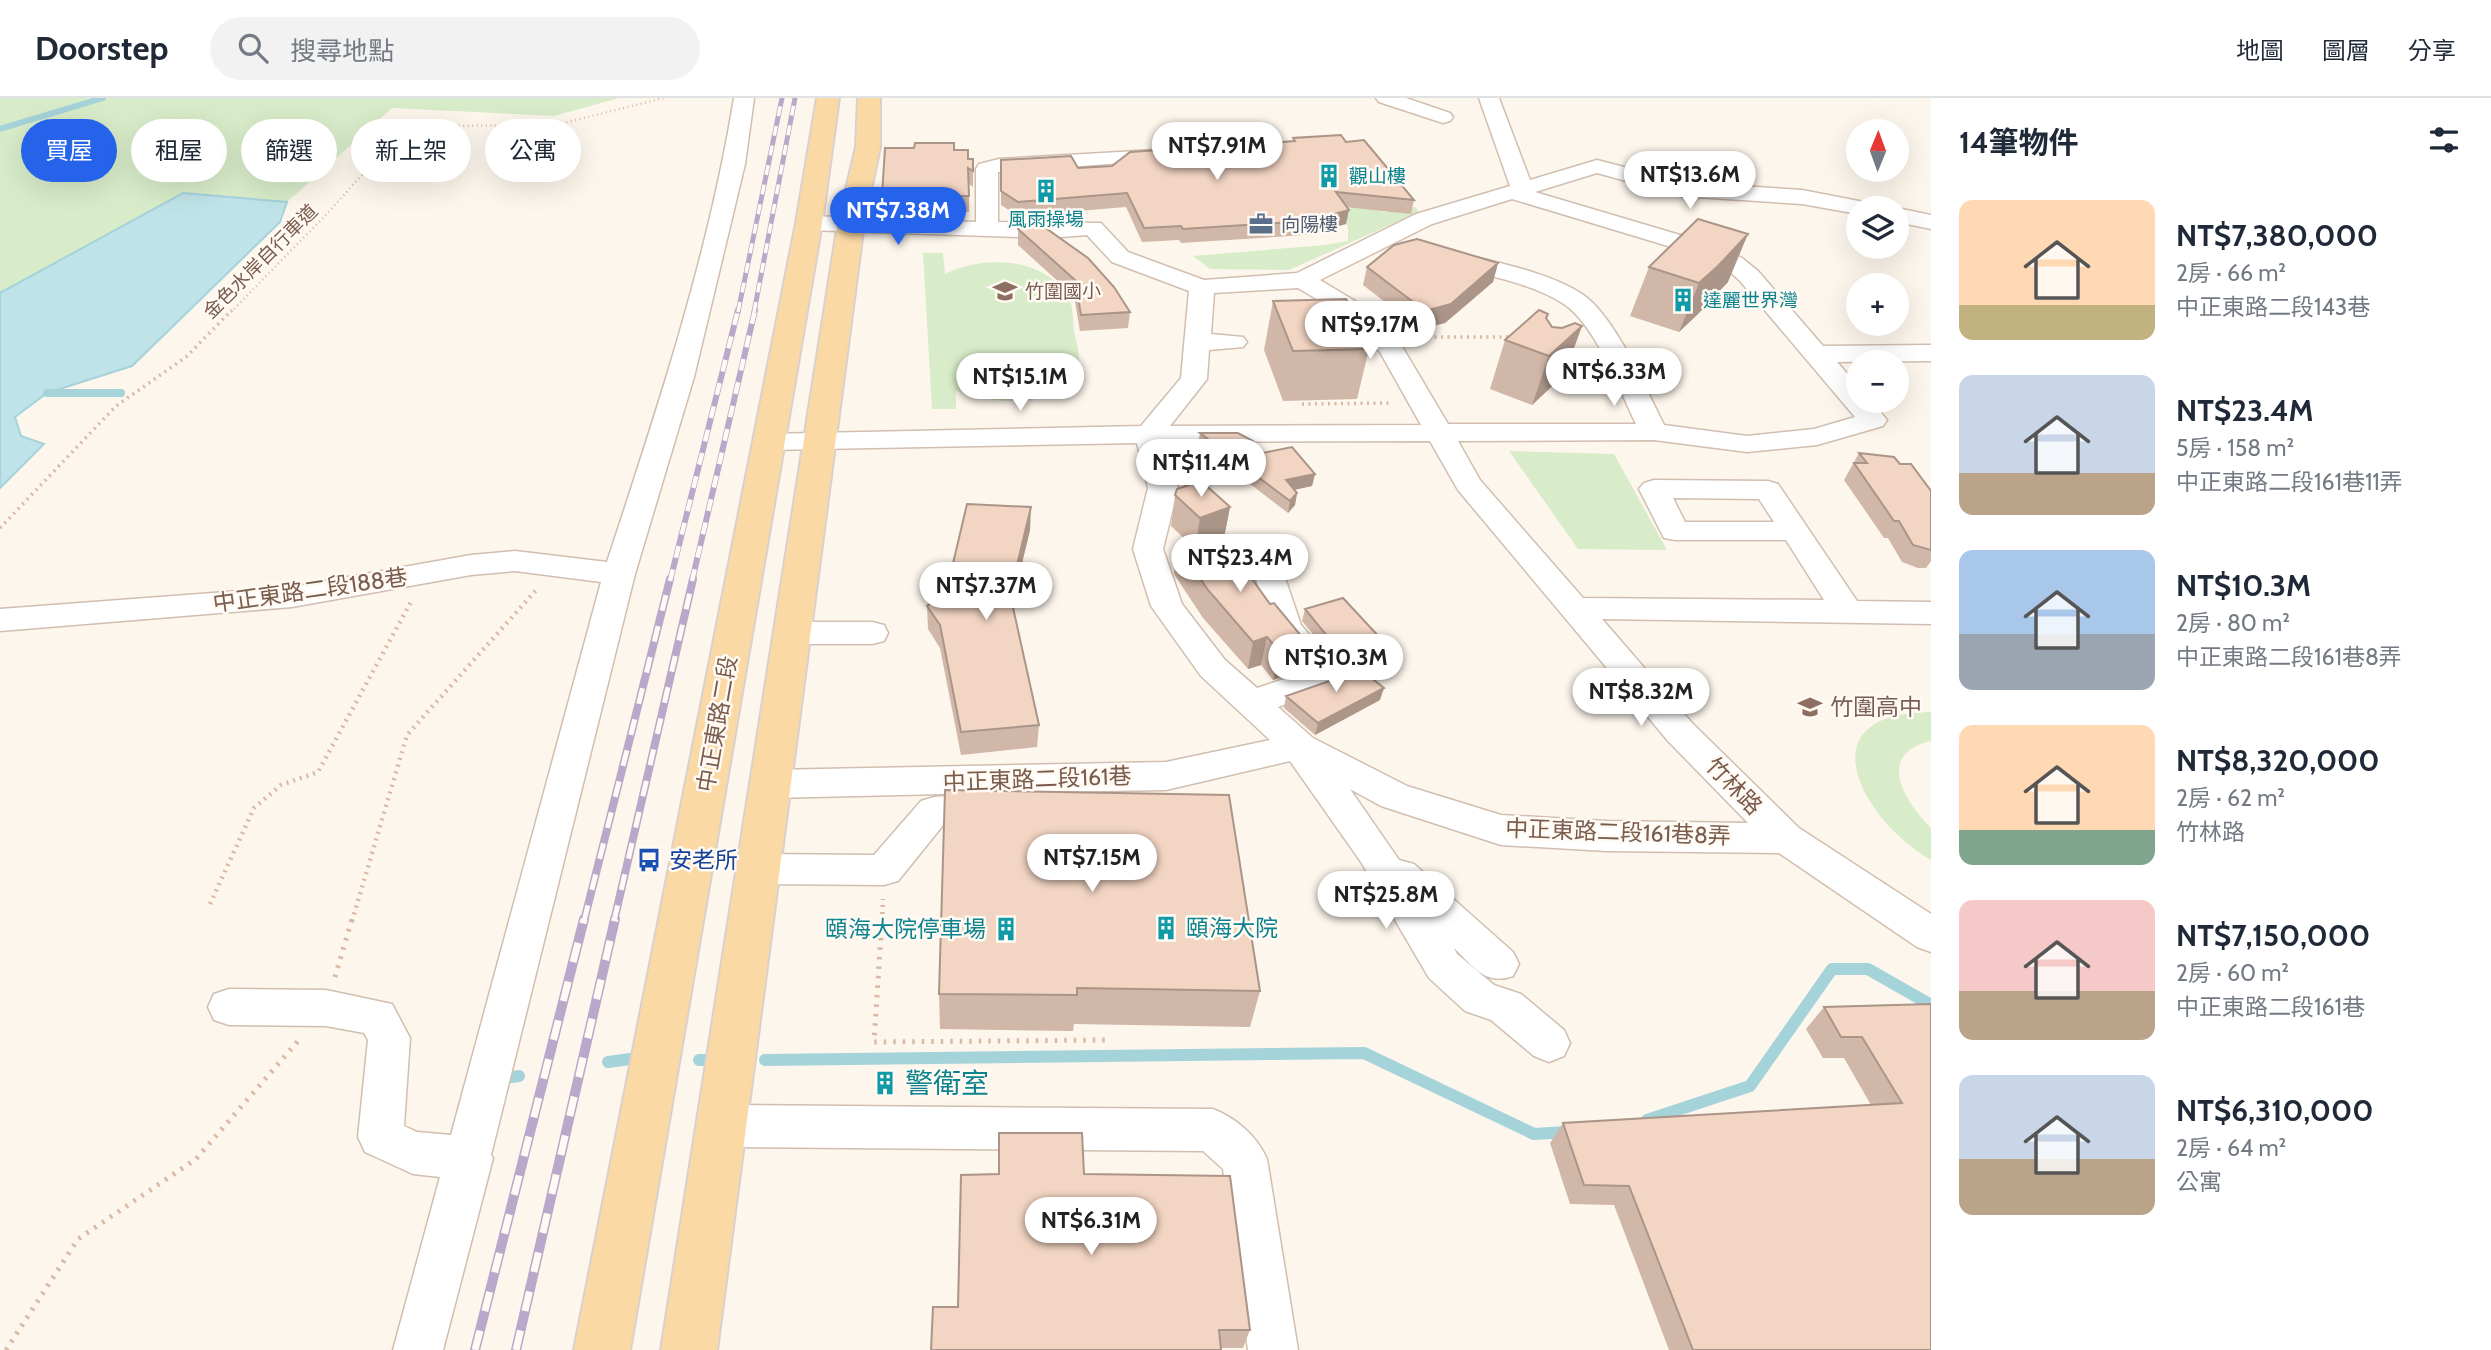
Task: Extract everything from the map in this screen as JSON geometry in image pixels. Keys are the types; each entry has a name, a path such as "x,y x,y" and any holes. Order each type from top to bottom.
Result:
{"main road":[{"name":"中正東路二段","path":"602,1350 809,223 828,98"},
{"path":"690,1350 822,442 851,223 868,147 869,98"}],"street":[{"path":"418,1350 470,1158 619,574 681,377 734,164 744,98"},
{"path":"1387,98 1443,117"},
{"path":"1489,98 1516,190"},
{"path":"994,230 987,169 999,165 1198,153"},
{"path":"809,223 1049,231 1093,228 1120,257 1202,287 1302,280 1424,219 1597,166 1681,189 1802,197 1846,205"},
{"path":"767,442 1149,434 1441,435 1654,432 1747,444 1817,437 1873,420 1749,276 1734,263 1709,251 1516,190"},
{"path":"1909,217 1931,222"},
{"path":"1386,238 1544,287 1574,300 1591,316 1654,432"},
{"name":"竹林路","path":"1302,280 1346,306 1391,348 1468,484 1680,732 1786,838 1931,935"},
{"path":"1149,434 1194,379 1202,287"},
{"path":"1198,341 1234,342"},
{"path":"1817,354 1931,353"},
{"path":"1149,434 1163,488 1148,549 1167,606 1213,668 1299,746 1374,851 1443,966 1480,998 1506,1007 1549,1043"},
{"path":"1795,531 1848,612"},
{"name":"中正東路二段188巷","path":"0,620 292,597 471,565 515,561 619,574"},
{"path":"1252,703 1328,677 1286,628 1272,579"},
{"path":"1576,609 1931,613"},
{"path":"794,633 872,633"},
{"name":"中正東路二段161巷8弄","path":"1299,746 1394,796 1501,830 1607,836 1786,838"},
{"name":"中正東路二段161巷","path":"771,784 1059,791 1166,776 1299,746"},
{"path":"759,869 884,870 934,811 1059,791 1196,803"},
{"path":"1374,851 1499,964"},
{"path":"229,1007 326,1008 377,1017 389,1038 381,1137 413,1153 470,1158"},
{"path":"722,1126 1213,1130 1244,1159 1273,1350"}],"path":[{"name":"金色水岸自行車道","path":"0,528 116,406 186,356 322,219 401,132 429,126 573,122 664,98"},
{"path":"1403,337 1517,337"},
{"path":"1302,404 1392,403"},
{"path":"6,1350 78,1239 196,1159 326,1008 407,736 557,566"},
{"path":"210,904 254,808 281,785 318,772 426,575"},
{"path":"884,870 874,1042 1105,1040"}],"green space":[{"path":"0,98 619,98 554,116 392,108 380,119 351,119 351,145 337,157 337,119 241,119 241,182 309,182 287,202 183,193 0,293"},
{"path":"1374,204 1383,212 1415,207 1419,212 1289,270 1210,269 1193,256 1348,241 1348,227 1339,207"},
{"path":"923,253 943,253 945,274 972,265 1002,262 1031,268 1057,283 1070,298 1079,355 1078,369 1070,383 1057,392 1023,401 986,399 956,391 956,409 932,409"},
{"path":"1509,451 1614,454 1667,550 1578,549"},
{"path":"1931,712 1931,741 1914,747 1904,756 1899,767 1904,792 1931,828 1931,860 1906,842 1883,820 1866,795 1857,771 1856,748 1867,730 1891,717"}],"water":[{"path":"183,193 287,202 280,222 132,366 47,393 15,417 21,436 44,444 0,488 0,293"}],"building":[{"path":"1341,135 1346,142 1364,140 1414,200 1336,192 1349,210 1309,221 1183,229 1181,226 1144,228 1127,193 1018,202 1001,191 1001,160 1071,156 1078,168 1112,166 1130,152 1295,141 1293,138"},
{"path":"915,143 954,143 954,150 968,150 968,159 973,159 973,171 968,168 969,196 958,196 958,202 911,201 911,195 882,195 885,148 914,148"},
{"path":"1698,219 1748,234 1699,283 1649,267"},
{"path":"1023,224 1040,224 1088,258 1114,287 1130,312 1081,315 1075,280 1018,229"},
{"path":"1417,239 1498,263 1451,304 1425,311 1367,267 1394,245"},
{"path":"1346,299 1369,349 1293,351 1273,301"},
{"path":"1539,310 1548,314 1546,318 1552,327 1562,328 1575,323 1582,326 1549,356 1505,340"},
{"path":"1200,433 1238,433 1253,441 1263,453 1292,447 1315,474 1286,480 1297,493 1290,501"},
{"path":"1859,453 1894,457 1900,464 1911,464 1931,491 1931,550 1913,545 1899,521 1894,521 1854,463 1867,463"},
{"path":"1201,481 1230,507 1200,518 1175,495 1177,489"},
{"path":"967,504 1031,507 1010,594 1039,725 961,732 940,625 927,606 947,589"},
{"path":"1222,537 1270,604 1274,603 1307,643 1280,652 1267,637 1253,642 1208,590 1178,546"},
{"path":"1343,598 1383,641 1341,653 1305,609"},
{"path":"1344,656 1384,688 1318,723 1286,696 1344,676 1351,665"},
{"path":"945,790 1229,795 1260,991 1077,988 1077,995 939,994"},
{"path":"1931,1004 1931,1350 1693,1350 1629,1186 1584,1185 1563,1123 1902,1103 1862,1037 1841,1037 1824,1007"},
{"path":"999,1133 1082,1133 1084,1174 1230,1176 1250,1330 1219,1330 1221,1350 931,1350 933,1307 958,1307 961,1175 999,1174"}],"waterway":[{"path":"0,129 103,98"},
{"path":"47,393 121,393"},
{"path":"1647,1120 1750,1086 1832,969 1868,969 1931,1005"},
{"path":"765,1060 1364,1053 1534,1134 1567,1132"},
{"path":"608,1062 630,1059"},
{"path":"699,1060 708,1060"},
{"path":"503,1083 504,1078 519,1076"}],"railway":[{"path":"738,312 782,98"},
{"path":"754,312 795,98"},
{"path":"670,581 738,310"},
{"path":"692,581 755,310"},
{"path":"584,921 670,579"},
{"path":"614,921 693,579"},
{"path":"475,1350 584,919"},
{"path":"516,1350 615,919"}],"place":[{"name":"觀山樓","path":"1329,176"},
{"name":"風雨操場","path":"1046,191"},
{"name":"向陽樓","path":"1261,224"},
{"name":"竹圍國小","path":"1005,291"},
{"name":"達麗世界灣","path":"1683,300"},
{"name":"竹圍高中","path":"1810,707"},
{"name":"安老所","path":"649,860"},
{"name":"頤海大院","path":"1166,928"},
{"name":"頤海大院停車場","path":"1006,929"},
{"name":"警衛室","path":"885,1083"}]}
